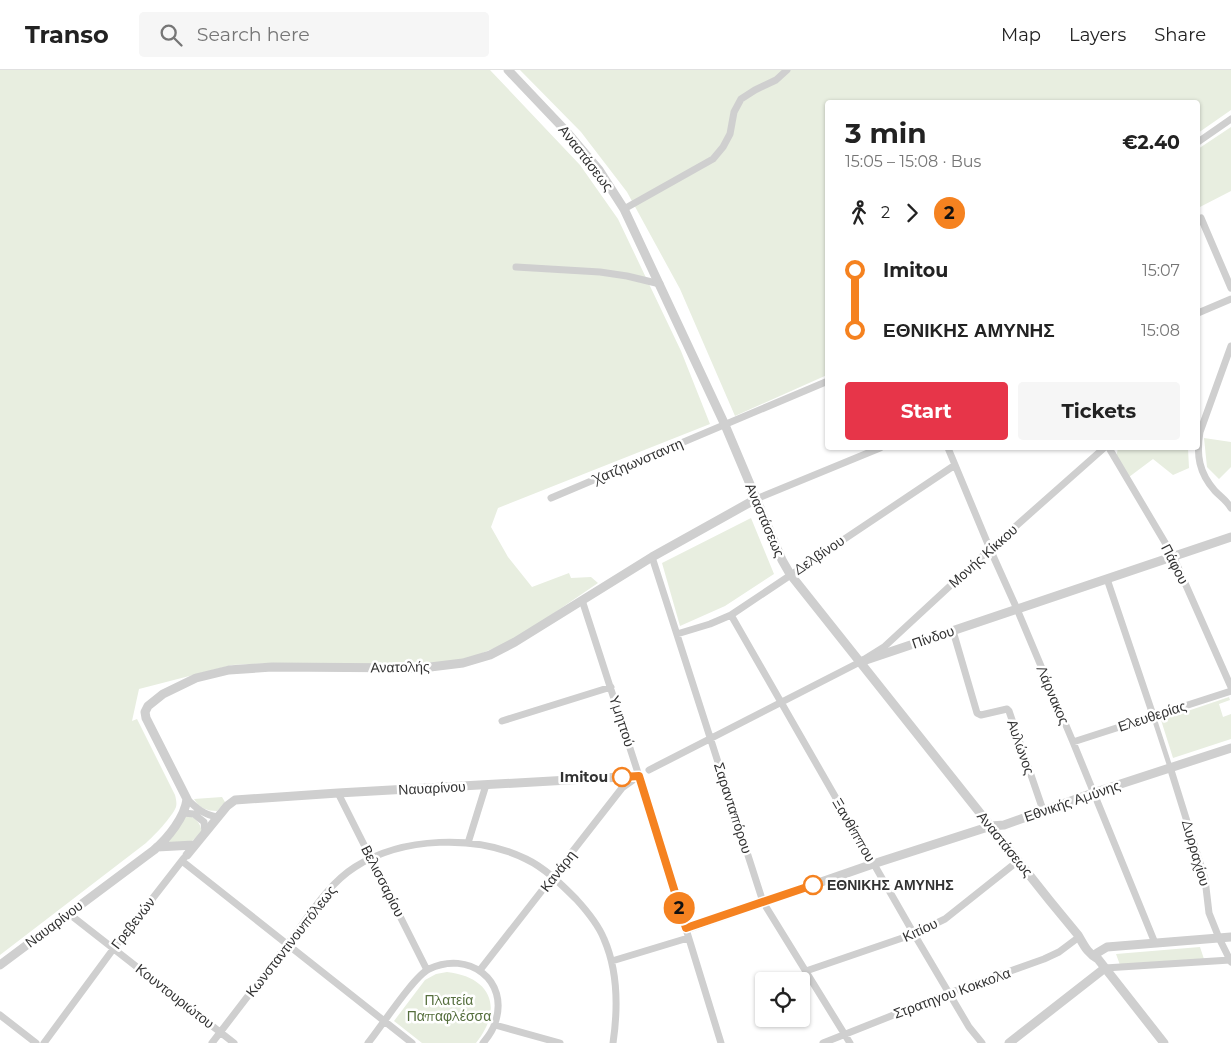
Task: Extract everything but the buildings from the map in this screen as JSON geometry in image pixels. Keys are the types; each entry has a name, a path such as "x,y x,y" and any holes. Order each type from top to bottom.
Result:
{"street":[{"name":"Αναστάσεως","path":"508,70 565,130 593,163 624,209 660,284 724,425 782,560 790,574 1079,937 1088,943 1105,968 1164,1043"},
{"path":"624,209 713,159 723,147 730,134 734,112 742,99 755,90 776,80 787,70"},
{"path":"1200,141 1231,119"},
{"path":"1201,218 1231,288"},
{"path":"516,267 600,272 660,284"},
{"path":"1200,312 1231,299"},
{"path":"1200,432 1231,346"},
{"name":"Χατζηωνσταντη","path":"551,498 825,382"},
{"path":"756,499 875,450"},
{"name":"Λάρνακος","path":"949,450 1073,742 1155,943"},
{"name":"Μονής Κίκκου","path":"860,662 884,647 990,549 1102,450"},
{"name":"Πάφου","path":"1110,450 1173,556 1231,687"},
{"path":"1199,450 1202,472 1208,482 1231,508"},
{"name":"Δελβίνου","path":"677,634 710,624 731,614 955,465"},
{"name":"Ανατολής","path":"218,817 201,812 187,799 146,718 145,712 148,706 163,694 196,678 229,670 272,667 422,668 463,663 490,655 515,642 652,556 756,499"},
{"name":"Πίνδου","path":"649,770 860,662 1231,537"},
{"name":"Σαρανταπόρου","path":"652,556 763,902 850,1043"},
{"path":"1106,579 1170,767"},
{"name":"Υμηττού","path":"582,600 639,776 721,1043"},
{"name":"Ξανθίππου","path":"731,614 949,994 969,1027 982,1043"},
{"name":"Αυλώνος","path":"953,631 977,713 981,715 1002,709 1009,711 1043,810"},
{"path":"502,721 611,687"},
{"name":"Ελευθερίας","path":"1073,742 1231,691"},
{"name":"Εθνικής Αμύνης","path":"612,961 763,902 873,864 991,826 1004,824 1231,748"},
{"name":"Δυρραχίου","path":"1170,767 1206,879 1209,913 1230,961"},
{"name":"Ναυαρίνου","path":"227,806 235,800 639,776"},
{"name":"Κανάρη","path":"480,970 622,788 639,776"},
{"path":"468,843 486,785"},
{"name":"Βελισσαρίου","path":"338,793 427,970"},
{"name":"Ναυαρίνου","path":"0,965 157,847 183,812 187,799"},
{"name":"Γρεβενών","path":"44,1043 114,948 194,845 227,806"},
{"path":"183,812 194,814 204,822 205,832"},
{"name":"Κωνσταντινουπόλεως","path":"212,1043 332,888 353,869 371,858 401,847 468,843 500,849 527,859 553,877 590,914 604,938 612,961 616,1002 614,1043"},
{"path":"157,847 194,845"},
{"path":"184,858 287,944 412,1043"},
{"name":"Κιτίου","path":"806,971 914,934 952,914 1018,861"},
{"name":"Κουντουριώτου","path":"68,913 234,1043"},
{"name":"Στρατηγου Κοκκολα","path":"823,1043 1044,959 1059,952 1079,937"},
{"path":"1097,956 1107,947 1231,937"},
{"path":"1009,1043 1105,968 1230,961"},
{"path":"368,1043 415,981 427,970 440,965 454,963 470,965 480,970 496,991 497,1015 495,1025 483,1043"},
{"path":"0,1014 36,1043"},
{"path":"495,1025 560,1043"}],"green space":[{"path":"0,70 490,70 580,165 618,219 681,351 710,424 498,508 491,527 508,557 532,587 569,573 571,578 591,577 598,583 516,639 468,659 421,665 272,663 232,665 139,689 132,721 137,719 175,795 176,807 174,811 146,843 0,955"},
{"path":"520,70 1231,70 1231,110 1200,132 1200,100 825,100 825,376 735,416 680,289 627,192 581,132"},
{"path":"1231,127 1231,191 1200,207 1200,148"},
{"path":"1204,438 1231,442 1231,467 1219,479 1207,467"},
{"path":"1118,450 1188,450 1189,468 1173,475 1153,459 1129,477 1116,458"},
{"path":"751,518 774,574 725,606 680,626 662,563"},
{"path":"1229,697 1230,700 1219,704 1223,717 1231,714 1231,739 1173,758 1161,720"},
{"path":"222,797 225,802 217,811 198,805 194,799"},
{"path":"185,815 196,820 202,832 191,842 168,843 167,838"},
{"path":"1200,947 1204,959 1120,965 1116,954"},
{"name":"Πλατεία Παπαφλέσσα","path":"447,972 474,980 483,987 488,996 491,1006 489,1018 485,1030 476,1043 422,1043 394,1021 425,980 436,974"}],"bus line":[{"name":"2","path":"622,777 639,776 686,928 813,885"}],"place":[{"name":"Imitou","path":"622,777"},
{"name":"ΕΘΝΙΚΗΣ ΑΜΥΝΗΣ","path":"813,885"}]}
